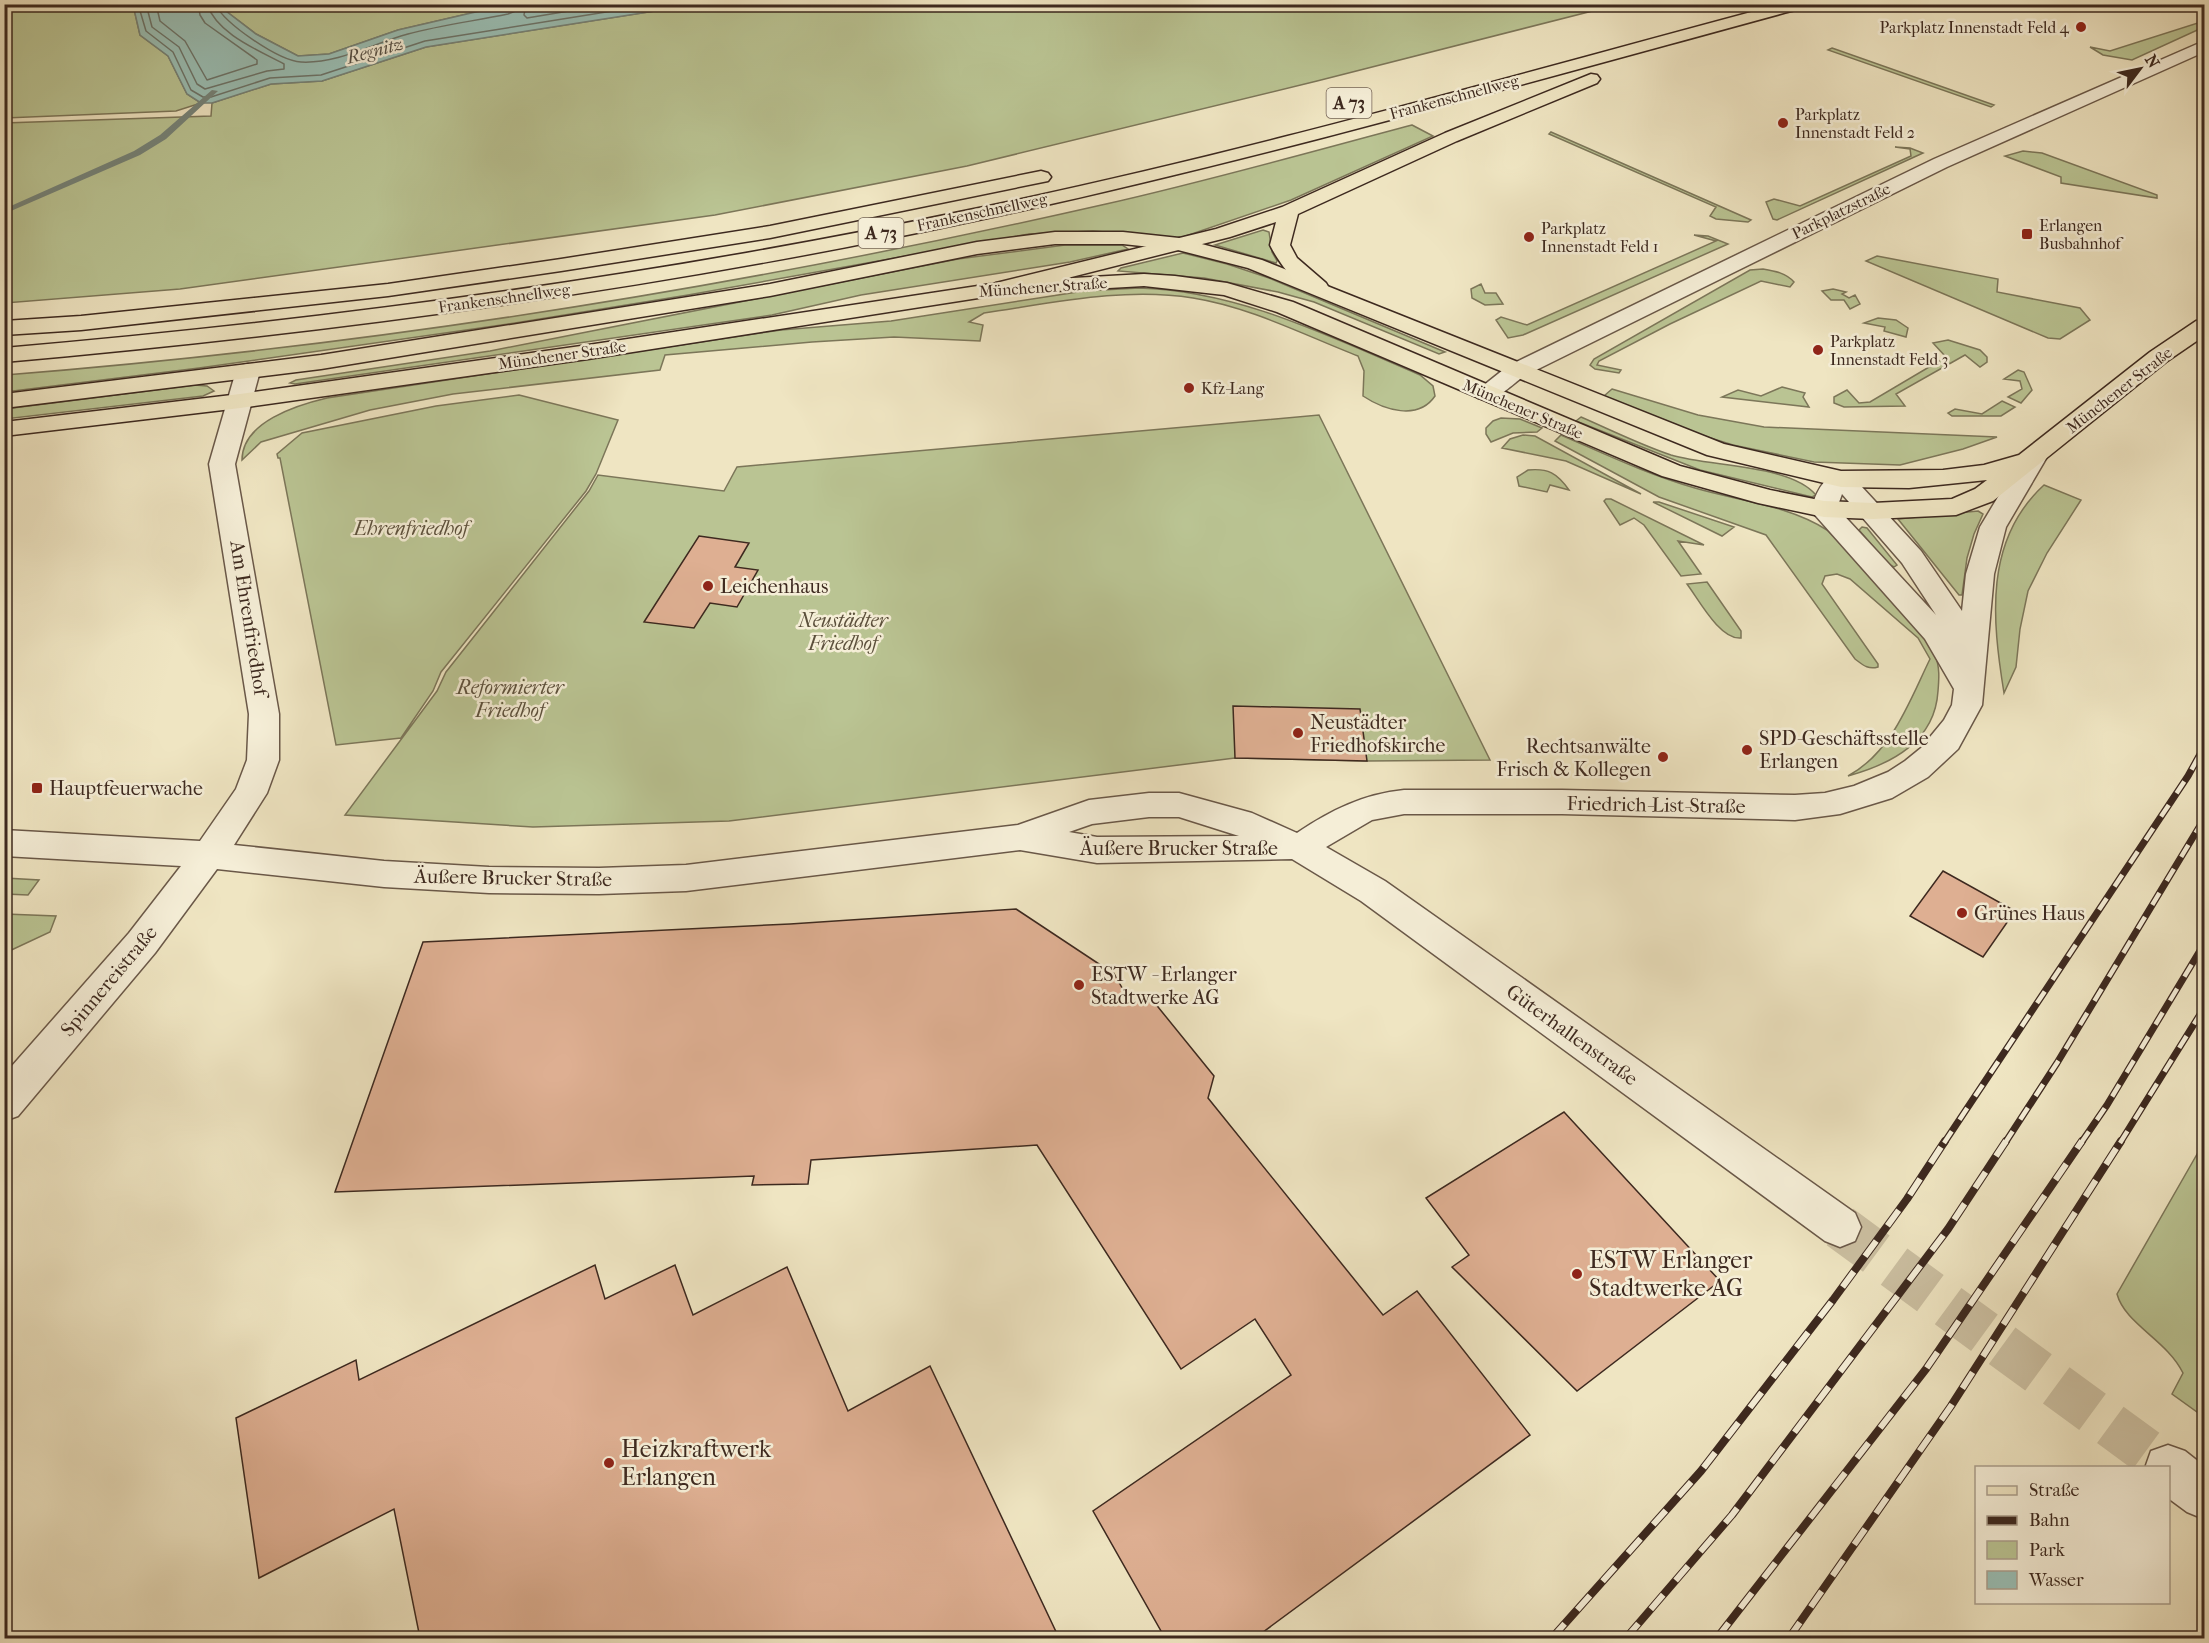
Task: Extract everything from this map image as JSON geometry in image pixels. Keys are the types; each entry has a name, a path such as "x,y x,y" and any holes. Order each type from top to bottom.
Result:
{"main road":[{"name":"Frankenschnellweg","path":"4,355 168,342 564,291 782,253 971,216 1242,153 1737,12 1801,4"},
{"name":"Frankenschnellweg","path":"1710,10 1737,12"},
{"path":"1004,288 1223,233 1289,211 1451,137 1622,66 1690,45 1737,12"},
{"name":"Frankenschnellweg","path":"4,328 81,323 388,290 561,265 770,232 1061,172"},
{"path":"1289,211 1280,245 1288,261 1318,288"},
{"name":"Münchener Straße","path":"4,401 321,362 770,290 977,249 1055,238 1123,238 1179,244 1255,264 1716,450 1841,479 1910,480 1988,472 2037,454"},
{"name":"Münchener Straße","path":"4,429 240,400 576,354 1004,288 1144,280 1227,290 1285,307 1671,471 1767,497 1824,509 1873,511 1956,507 1984,495 2158,357 2205,326"},
{"path":"4,318 81,323"}],"street":[{"name":"Parkplatzstraße","path":"1486,393 1516,371 1759,249 1806,229 1903,181 2205,46"},
{"name":"Am Ehrenfriedhof","path":"209,855 251,793 263,760 264,714 222,464 248,371"},
{"name":"Friedrich-List-Straße","path":"1299,849 1328,828 1356,812 1384,804 1507,801 1783,808 1839,803 1866,796 1891,785 1932,758 1962,719 1967,705 1980,574 1993,526 2037,454"},
{"name":"Friedrich-List-Straße","path":"1841,479 1873,511 1930,583 1951,615 1964,646 1968,688"},
{"path":"1841,479 1829,493 1824,509 1936,633 1968,688"},
{"name":"Äußere Brucker Straße","path":"4,843 209,855 384,874 489,880 599,881 687,878 1020,837 1089,812 1149,805 1179,805 1240,822 1299,849"},
{"name":"Äußere Brucker Straße","path":"1020,837 1097,850 1299,849"},
{"name":"Güterhallenstraße","path":"1299,849 1337,868 1409,915 1699,1128 1840,1227"},
{"name":"Spinnereistraße","path":"4,1104 142,943 209,855"},
{"path":"2170,1469 2205,1495"}],"green space":[{"path":"106,4 134,9 140,35 168,56 187,94 201,103 176,111 5,118 4,5"},
{"path":"218,5 536,5 480,11 398,30 329,54 298,56 256,34"},
{"path":"693,5 1616,5 967,166 715,215 180,289 5,303 4,123 211,116 212,103 271,84 322,81 426,47"},
{"path":"2204,21 2204,27 2132,60 2103,55 2090,47 2110,51"},
{"path":"1832,48 1994,105 1991,107 1828,50"},
{"path":"1412,125 1433,136 1291,200 1180,238 1093,231 1029,234 688,295 515,323 199,368 5,392 5,375 282,348 420,330 696,286 833,261 970,234 1144,195"},
{"path":"1551,132 1751,220 1748,222 1716,219 1710,216 1716,207 1549,134"},
{"path":"1895,147 1910,148 1923,153 1777,220 1773,219 1766,202 1774,199 1800,206 1911,156 1910,149"},
{"path":"2023,151 2042,153 2157,195 2157,198 2061,183 2061,177 2005,156"},
{"path":"1263,230 1269,232 1276,263 1215,245"},
{"path":"1694,235 1708,236 1728,244 1523,335 1508,338 1496,320 1501,317 1527,325 1716,241"},
{"path":"1065,245 1122,245 1128,249 1070,262 861,295 772,315 290,383 296,380 490,351 958,259"},
{"path":"1183,253 1269,278 1445,352 1439,354 1314,302 1278,292 1204,278 1118,271 1121,268"},
{"path":"1877,256 1998,279 1997,292 2080,308 2090,320 2060,339 2048,338 1866,261"},
{"path":"1763,269 1784,274 1794,282 1790,287 1761,281 1670,324 1599,361 1597,365 1621,370 1619,373 1595,369 1590,365 1594,359 1750,270"},
{"path":"1481,284 1485,293 1496,293 1503,304 1485,305 1472,298 1471,289"},
{"path":"1139,288 1213,297 1283,318 1420,375 1433,386 1435,396 1420,409 1400,411 1391,409 1363,396 1364,371 1358,356 1256,315 1214,302 1167,295 1114,295 984,313 969,322 983,325 980,341 894,337 665,355 660,370 453,394 370,410 261,442 242,460 244,447 251,435 273,417 301,405 327,398 781,330 891,321 1084,291"},
{"path":"1833,289 1846,292 1842,294 1849,298 1855,295 1860,304 1850,309 1844,300 1831,300 1822,291"},
{"path":"1878,318 1896,320 1908,328 1906,337 1884,331 1885,327 1864,323"},
{"path":"1948,340 1980,350 1987,357 1987,362 1980,367 1965,355 1896,394 1905,406 1844,407 1834,403 1834,397 1847,390 1859,403 1870,402 1946,357 1933,343"},
{"path":"2018,370 2024,372 2032,390 2021,403 2008,397 2022,389 2020,381 2004,379"},
{"path":"195,385 207,386 214,391 203,396 5,419 5,409"},
{"path":"1782,387 1805,393 1803,397 1809,407 1722,397 1738,390 1761,396"},
{"path":"1612,389 1698,415 1764,427 1997,437 1963,449 1900,465 1814,462 1733,445 1688,431 1604,396"},
{"name":"Ehrenfriedhof","path":"519,395 618,420 596,474 586,491 441,672 433,691 401,738 336,745 280,458 277,454 302,433 436,406"},
{"path":"2002,401 2015,407 2001,416 1952,416 1948,413 1955,409 1982,414"},
{"name":"Neustädter Friedhof","path":"1319,415 1490,760 1367,761 1235,758 729,821 533,827 345,815 437,691 446,672 589,491 598,475 724,491 737,467"},
{"path":"1581,417 1671,455 1788,477 1804,485 1816,495 1812,497 1700,470 1576,421"},
{"path":"1501,418 1520,419 1542,428 1537,432 1513,433 1491,442 1486,434 1486,428 1493,421"},
{"path":"1523,435 1535,436 1641,494 1566,461 1502,448 1510,439"},
{"path":"1561,435 1661,477 1780,509 1827,530 1902,607 1927,640 1935,655 1939,678 1935,709 1920,737 1895,757 1848,776 1876,754 1898,725 1930,659 1918,638 1850,579 1837,574 1825,576 1822,584 1878,667 1863,665 1855,659 1766,535 1659,497 1555,441"},
{"path":"1528,470 1552,473 1569,490 1550,485 1547,492 1519,486 1517,477"},
{"path":"2044,485 2081,500 2047,553 2028,591 2020,629 2016,667 2004,693 1996,609 1997,582 2002,555 2011,530 2025,507"},
{"path":"1611,499 1704,545 1678,541 1701,574 1681,576 1644,525 1634,518 1620,525 1604,501"},
{"path":"1653,502 1659,502 1734,527 1722,536"},
{"path":"1978,511 1983,514 1974,534 1967,558 1962,595 1959,595 1898,519"},
{"path":"1862,527 1867,528 1897,565 1894,567 1888,564 1859,530"},
{"path":"1707,582 1741,631 1741,638 1725,633 1718,626 1687,584"},
{"path":"5,878 39,880 28,895 5,894"},
{"path":"5,914 56,916 50,932 5,953"},
{"path":"2204,1142 2204,1417 2172,1394 2183,1373 2167,1351 2128,1314 2117,1294"}],"water":[{"name":"Regnitz","path":"536,4 693,5 426,47 322,81 271,84 212,103 201,103 187,94 168,56 140,35 134,9 106,5 218,5 256,34 298,56 329,54 398,30 480,11"}],"building":[{"name":"Leichenhaus","path":"699,536 749,543 735,567 758,570 737,607 710,603 694,628 644,622"},
{"name":"Neustädter Friedhofskirche","path":"1233,706 1360,709 1367,761 1235,758"},
{"name":"Grünes Haus","path":"1943,871 2015,911 1983,957 1910,916"},
{"name":"ESTW Erlanger Stadtwerke AG","path":"1016,909 1102,966 1112,970 1129,1000 1154,1002 1214,1076 1208,1098 1383,1315 1417,1291 1530,1435 1255,1638 1165,1638 1093,1511 1291,1375 1255,1319 1181,1369 1037,1145 811,1160 808,1184 752,1185 754,1176 335,1192 423,942 790,924"},
{"path":"1564,1112 1720,1281 1577,1391 1452,1267 1469,1255 1426,1198"},
{"name":"Heizkraftwerk Erlangen","path":"595,1265 605,1299 675,1265 693,1315 787,1267 848,1411 930,1366 1059,1638 420,1638 394,1509 259,1578 236,1418 356,1360 359,1380"}],"waterway":[{"path":"4,212 137,153 163,137 214,91"}],"tunnel":[{"path":"1840,1227 2146,1451"}],"railway":[{"path":"1944,1143 2188,776 2204,747"},
{"path":"2005,1143 2057,1063 2204,819"},
{"path":"2081,1143 2107,1105 2204,944"},
{"path":"2120,1143 2204,1008"},
{"path":"1552,1638 1701,1471 1833,1300 1907,1199 1945,1141"},
{"path":"1626,1638 1732,1515 1948,1229 2006,1141"},
{"path":"1717,1638 1926,1369 2082,1141"},
{"path":"1789,1638 1951,1406 2121,1141"}],"place":[{"name":"Parkplatz Innenstadt Feld 4","path":"2081,27"},
{"name":"Parkplatz Innenstadt Feld 2","path":"1783,123"},
{"name":"Erlangen Busbahnhof","path":"2027,234"},
{"name":"Parkplatz Innenstadt Feld 1","path":"1529,237"},
{"name":"Parkplatz Innenstadt Feld 3","path":"1818,350"},
{"name":"Kfz-Lang","path":"1189,388"},
{"name":"Leichenhaus","path":"708,586"},
{"name":"Neustädter Friedhofskirche","path":"1298,733"},
{"name":"SPD-Geschäftsstelle Erlangen","path":"1747,750"},
{"name":"Rechtsanwälte Frisch & Kollegen","path":"1663,757"},
{"name":"Hauptfeuerwache","path":"37,788"},
{"name":"Grünes Haus","path":"1962,913"},
{"name":"ESTW - Erlanger Stadtwerke AG","path":"1079,985"},
{"name":"ESTW Erlanger Stadtwerke AG","path":"1577,1274"},
{"name":"Heizkraftwerk Erlangen","path":"609,1463"}],"park label":[{"name":"Reformierter Friedhof","path":"510,698"}]}
